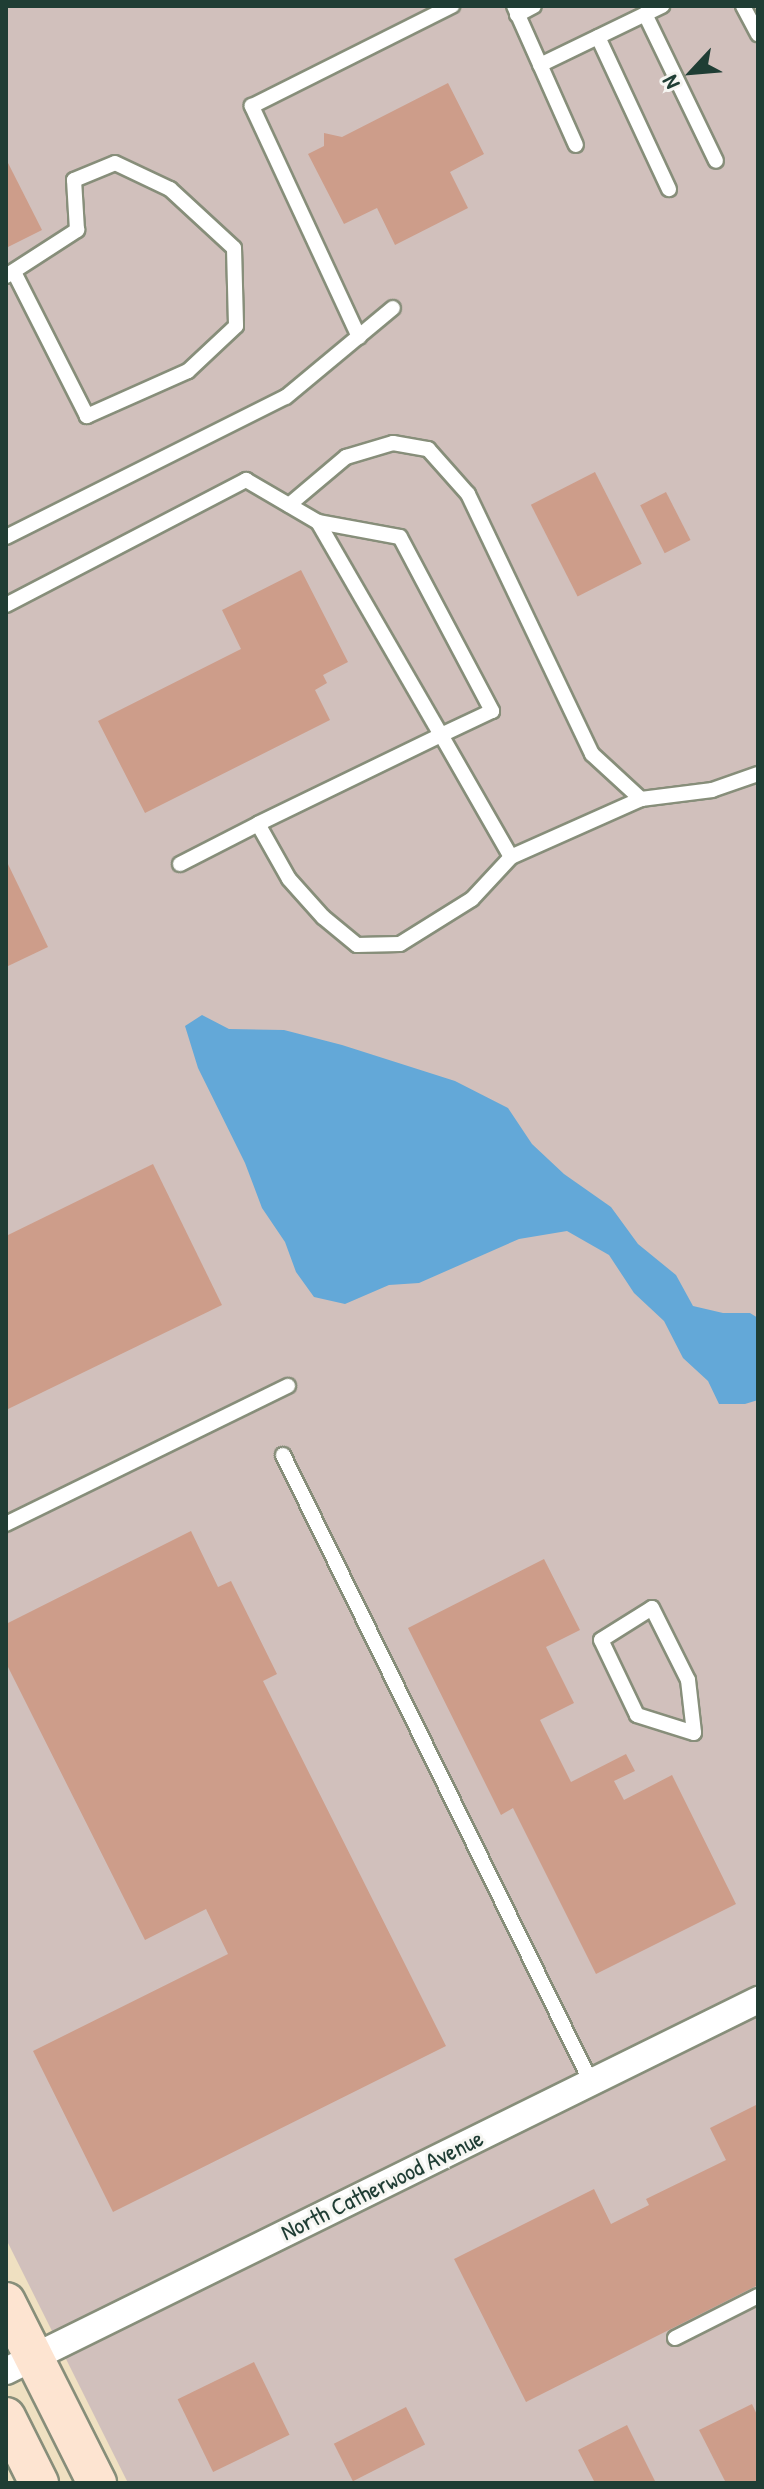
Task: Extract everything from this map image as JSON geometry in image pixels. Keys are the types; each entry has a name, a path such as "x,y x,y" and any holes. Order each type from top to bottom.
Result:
{"main road":[{"path":"6,2302 20,2364 97,2483"},
{"path":"6,2417 39,2483"}],"street":[{"name":"North Catherwood Avenue","path":"20,2364 758,2000"}],"lane":[{"path":"359,337 252,106 452,6"},
{"path":"534,6 515,10 576,145"},
{"path":"540,65 662,6"},
{"path":"743,6 758,34"},
{"path":"645,14 716,161"},
{"path":"598,37 669,189"},
{"path":"115,163 170,189 234,248 236,326 188,371 87,416 10,274 77,230 74,180 115,163"},
{"path":"6,537 286,397 393,308"},
{"path":"289,505 346,457 393,443 428,449 468,494 592,754 641,799"},
{"path":"6,605 246,480 318,522 400,537 492,711 180,864"},
{"path":"318,522 511,857"},
{"path":"258,824 289,879 323,917 357,945 400,944 472,899 511,857 641,799 712,790 758,774"},
{"path":"6,1524 288,1386"},
{"path":"283,1455 591,2082"},
{"path":"652,1608 688,1680 694,1733 637,1715 601,1640 652,1608"},
{"path":"675,2338 758,2296"}],"shaded area":[{"path":"6,6 758,6 758,2483 128,2483 6,2239"}],"water":[{"path":"202,1015 229,1029 284,1030 342,1045 455,1081 508,1108 532,1144 564,1174 611,1207 638,1244 676,1275 693,1306 723,1313 750,1313 758,1318 758,1400 745,1404 719,1404 708,1381 683,1358 664,1321 634,1293 609,1255 567,1231 519,1239 419,1283 389,1285 345,1304 314,1297 296,1272 285,1242 262,1208 245,1163 198,1068 185,1026"}],"building":[{"path":"448,83 484,154 450,172 468,208 395,245 377,208 344,224 308,154 324,146 324,133 342,137"},
{"path":"6,159 42,230 6,248"},
{"path":"595,472 642,564 578,596 531,505"},
{"path":"666,492 691,540 665,553 640,505"},
{"path":"301,570 348,662 323,675 327,683 315,690 330,720 145,813 98,721 241,649 222,610"},
{"path":"6,860 48,947 6,967"},
{"path":"153,1164 222,1305 6,1410 6,1236"},
{"path":"191,1531 218,1587 231,1581 277,1674 263,1681 446,2046 113,2212 33,2051 228,1954 206,1909 145,1940 6,1663 6,1624"},
{"path":"544,1559 580,1630 546,1647 574,1703 540,1720 571,1782 626,1754 635,1771 614,1781 624,1800 672,1775 736,1904 596,1974 513,1808 501,1815 408,1628"},
{"path":"758,2104 758,2285 526,2402 454,2259 594,2189 611,2224 649,2205 646,2199 726,2160 710,2128"},
{"path":"254,2362 290,2435 213,2472 178,2399"},
{"path":"752,2404 758,2417 758,2483 726,2483 699,2430"},
{"path":"406,2407 425,2444 353,2481 334,2444"},
{"path":"627,2425 656,2483 595,2483 578,2450"}]}
